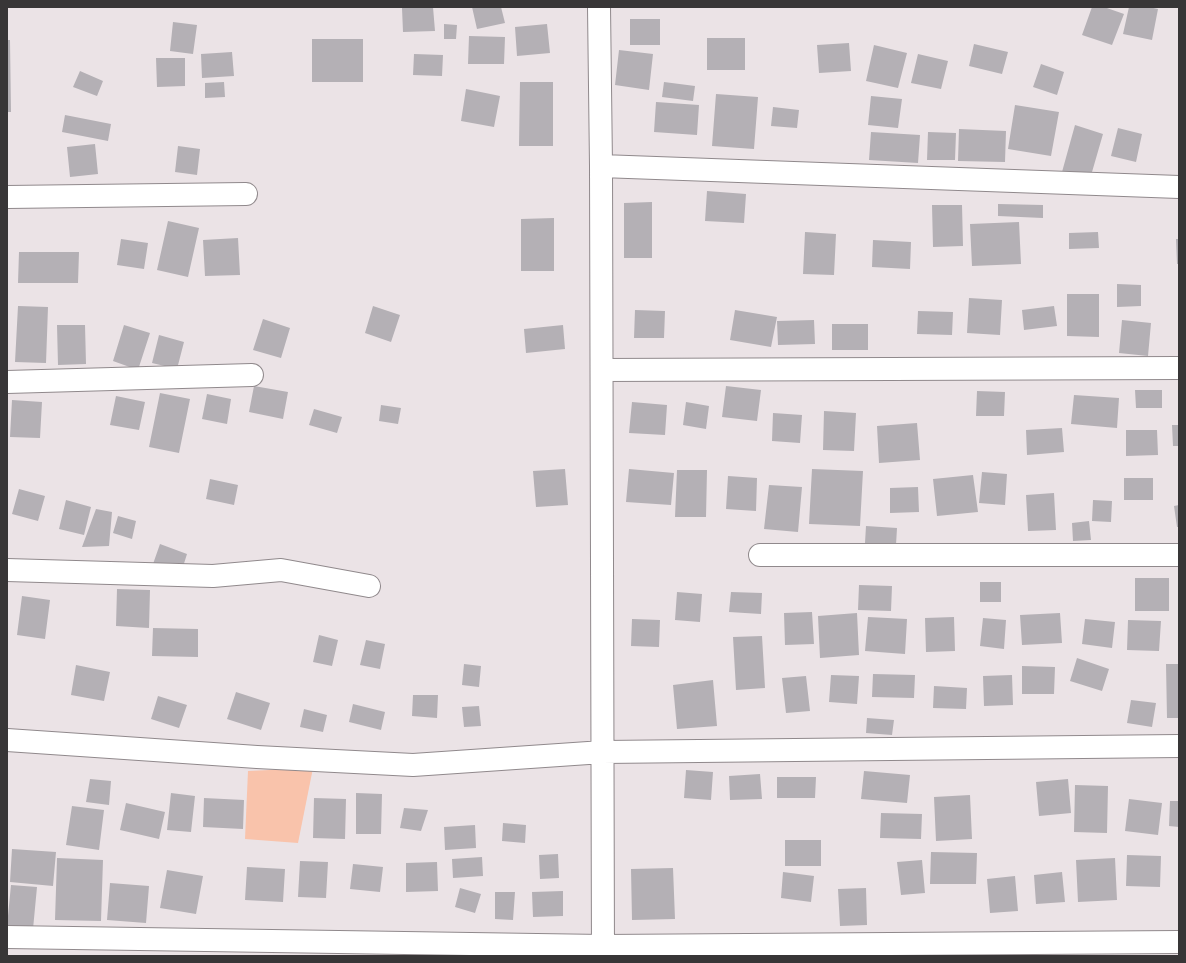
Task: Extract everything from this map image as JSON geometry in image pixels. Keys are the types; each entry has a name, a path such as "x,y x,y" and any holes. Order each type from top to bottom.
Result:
{"street":[{"path":"599,7 602,370 603,951"},
{"path":"601,166 1179,187"},
{"path":"7,197 246,194"},
{"path":"602,370 1179,368"},
{"path":"7,382 252,375"},
{"path":"760,555 1179,555"},
{"path":"7,570 213,576 281,570 369,586"},
{"path":"7,740 257,757 413,765 603,752 1179,746"},
{"path":"7,937 603,951 1179,942"}],"shaded area":[{"path":"313,768 298,843 245,839 248,771"}],"building":[{"path":"433,7 435,31 403,32 402,8"},
{"path":"472,7 501,7 505,23 477,29"},
{"path":"1092,7 1104,7 1124,14 1112,45 1082,35"},
{"path":"1129,7 1149,7 1158,9 1152,40 1123,34"},
{"path":"630,19 660,19 660,45 630,45"},
{"path":"173,22 197,25 193,54 170,51"},
{"path":"444,24 457,25 456,39 444,39"},
{"path":"547,24 550,53 517,56 515,27"},
{"path":"469,36 505,37 504,64 468,64"},
{"path":"707,38 745,38 745,70 707,70"},
{"path":"312,39 363,39 363,82 312,82"},
{"path":"7,40 10,40 11,112 7,112"},
{"path":"849,43 851,71 819,73 817,45"},
{"path":"974,44 1008,52 1002,74 969,66"},
{"path":"874,45 907,53 898,88 866,81"},
{"path":"619,50 653,54 649,90 615,85"},
{"path":"232,52 234,76 202,78 201,54"},
{"path":"414,54 443,55 442,76 413,75"},
{"path":"918,54 948,61 941,89 911,83"},
{"path":"156,58 185,58 185,86 157,87"},
{"path":"1041,64 1064,72 1057,95 1033,87"},
{"path":"80,71 103,81 97,96 73,87"},
{"path":"224,82 225,97 205,98 205,83"},
{"path":"520,82 553,82 553,146 519,146"},
{"path":"664,82 695,86 693,101 662,97"},
{"path":"466,89 500,96 494,127 461,121"},
{"path":"716,94 758,97 754,149 712,146"},
{"path":"871,96 902,99 898,128 868,125"},
{"path":"656,102 699,105 697,135 654,132"},
{"path":"1015,105 1059,112 1051,156 1008,149"},
{"path":"773,107 799,110 797,128 771,126"},
{"path":"65,115 111,124 108,141 62,132"},
{"path":"1075,125 1103,134 1090,179 1062,172"},
{"path":"1118,128 1142,134 1136,162 1111,156"},
{"path":"959,129 1006,131 1005,162 958,161"},
{"path":"871,132 920,135 918,163 869,160"},
{"path":"928,132 956,133 955,160 927,160"},
{"path":"95,144 98,174 70,177 67,147"},
{"path":"178,146 200,149 197,175 175,172"},
{"path":"707,191 746,194 744,223 705,221"},
{"path":"652,202 652,258 624,258 624,203"},
{"path":"998,204 1043,205 1043,218 998,216"},
{"path":"932,205 962,205 963,246 933,247"},
{"path":"554,218 554,271 521,271 521,219"},
{"path":"168,221 199,228 188,277 157,270"},
{"path":"1019,222 1021,264 972,266 970,224"},
{"path":"805,232 836,234 834,275 803,274"},
{"path":"1098,232 1099,248 1069,249 1069,233"},
{"path":"238,238 240,275 205,276 203,240"},
{"path":"121,239 148,243 144,269 117,265"},
{"path":"1176,239 1179,239 1179,264 1177,264"},
{"path":"873,240 911,242 910,269 872,267"},
{"path":"19,252 79,252 78,283 18,283"},
{"path":"1117,284 1141,285 1141,306 1117,307"},
{"path":"1067,294 1099,294 1099,337 1067,336"},
{"path":"969,298 1002,300 1000,335 967,333"},
{"path":"18,306 48,307 46,363 15,362"},
{"path":"373,306 400,315 391,342 365,333"},
{"path":"1054,306 1057,326 1024,330 1022,310"},
{"path":"635,310 665,311 664,338 634,338"},
{"path":"735,310 777,317 771,347 730,340"},
{"path":"918,311 953,312 952,335 917,334"},
{"path":"263,319 290,328 281,358 253,350"},
{"path":"814,320 815,344 778,345 777,321"},
{"path":"1122,320 1151,323 1148,356 1119,353"},
{"path":"832,324 868,324 868,350 832,350"},
{"path":"57,325 85,325 86,364 58,365"},
{"path":"124,325 150,333 138,370 113,361"},
{"path":"563,325 565,349 526,353 524,329"},
{"path":"159,335 184,342 177,369 152,363"},
{"path":"254,386 288,392 283,419 249,412"},
{"path":"726,386 761,390 757,421 722,417"},
{"path":"1135,390 1162,390 1162,408 1136,408"},
{"path":"977,391 1005,392 1004,416 976,416"},
{"path":"160,393 190,399 179,453 149,447"},
{"path":"207,394 231,399 227,424 202,419"},
{"path":"1074,395 1119,398 1117,428 1071,424"},
{"path":"116,396 145,402 139,430 110,425"},
{"path":"12,400 42,402 40,438 10,437"},
{"path":"632,402 667,405 665,435 629,433"},
{"path":"686,402 709,406 706,429 683,425"},
{"path":"381,405 401,408 398,424 379,421"},
{"path":"314,409 342,417 337,433 309,425"},
{"path":"824,411 856,413 854,451 823,450"},
{"path":"773,413 802,415 800,443 772,441"},
{"path":"917,423 920,460 879,463 877,426"},
{"path":"1172,425 1179,425 1179,446 1173,446"},
{"path":"1062,428 1064,452 1027,455 1026,430"},
{"path":"1126,430 1157,430 1158,455 1126,456"},
{"path":"565,469 568,505 536,507 533,471"},
{"path":"629,469 674,473 671,505 626,502"},
{"path":"812,469 863,471 860,526 809,524"},
{"path":"677,470 707,470 706,517 675,517"},
{"path":"982,472 1007,474 1005,505 979,503"},
{"path":"973,475 978,512 937,516 933,479"},
{"path":"728,476 757,478 756,511 726,509"},
{"path":"1124,478 1153,478 1153,500 1124,500"},
{"path":"210,479 238,485 234,505 206,499"},
{"path":"769,485 802,487 798,532 764,529"},
{"path":"918,487 919,512 890,513 890,488"},
{"path":"19,489 45,496 38,521 12,514"},
{"path":"1054,493 1056,530 1028,531 1026,495"},
{"path":"66,500 91,507 84,535 59,529"},
{"path":"1093,500 1112,501 1111,522 1092,521"},
{"path":"1179,505 1179,527 1177,527 1174,506"},
{"path":"96,509 112,512 109,546 82,547"},
{"path":"118,516 136,521 132,539 113,533"},
{"path":"1089,521 1091,540 1073,541 1072,523"},
{"path":"866,526 897,528 896,545 865,543"},
{"path":"160,544 187,554 181,573 153,564"},
{"path":"1135,578 1169,578 1169,611 1135,611"},
{"path":"980,582 1001,582 1001,602 980,602"},
{"path":"859,585 892,586 891,611 858,610"},
{"path":"117,589 150,590 149,628 116,626"},
{"path":"677,592 702,594 700,622 675,620"},
{"path":"731,592 762,593 761,614 729,612"},
{"path":"22,596 50,600 45,639 17,635"},
{"path":"812,612 814,644 785,645 784,613"},
{"path":"857,613 859,655 820,658 818,616"},
{"path":"1060,613 1062,643 1022,645 1020,615"},
{"path":"868,617 907,619 905,654 865,651"},
{"path":"954,617 955,651 926,652 925,618"},
{"path":"983,618 1006,620 1004,649 980,646"},
{"path":"632,619 660,620 659,647 631,646"},
{"path":"1085,619 1115,622 1112,648 1082,644"},
{"path":"1128,620 1161,621 1159,651 1127,650"},
{"path":"153,628 198,629 198,657 152,656"},
{"path":"319,635 338,640 332,666 313,662"},
{"path":"762,636 765,688 736,690 733,637"},
{"path":"366,640 385,644 380,669 360,665"},
{"path":"1077,658 1109,669 1102,691 1070,681"},
{"path":"464,664 481,666 479,687 462,685"},
{"path":"1166,664 1179,664 1179,718 1167,718"},
{"path":"76,665 110,672 104,701 71,695"},
{"path":"1022,666 1055,667 1054,694 1022,694"},
{"path":"873,674 915,675 914,698 872,697"},
{"path":"831,675 859,676 857,704 829,702"},
{"path":"1012,675 1013,705 984,706 983,676"},
{"path":"806,676 810,711 786,713 782,678"},
{"path":"713,680 717,726 677,729 673,685"},
{"path":"934,686 967,688 966,709 933,708"},
{"path":"236,692 270,703 261,730 227,719"},
{"path":"413,695 438,695 437,718 412,716"},
{"path":"158,696 187,705 179,728 151,719"},
{"path":"1131,700 1156,703 1152,727 1127,723"},
{"path":"353,704 385,712 381,730 349,722"},
{"path":"479,706 481,726 464,727 462,707"},
{"path":"304,709 327,715 323,732 300,727"},
{"path":"867,718 894,720 892,735 866,733"},
{"path":"686,770 713,772 711,800 684,798"},
{"path":"864,771 910,775 907,803 861,799"},
{"path":"760,774 762,799 730,800 729,776"},
{"path":"777,777 816,777 815,798 777,798"},
{"path":"90,779 111,781 109,805 86,802"},
{"path":"1068,779 1071,813 1039,816 1036,782"},
{"path":"1075,785 1108,786 1107,833 1074,832"},
{"path":"171,793 195,796 191,832 167,830"},
{"path":"356,793 382,794 381,834 356,834"},
{"path":"970,795 972,839 936,841 934,797"},
{"path":"204,798 244,800 243,829 203,827"},
{"path":"314,798 346,799 345,839 313,838"},
{"path":"1129,799 1162,803 1158,835 1125,831"},
{"path":"1170,801 1179,801 1179,827 1169,826"},
{"path":"126,803 165,812 159,839 120,830"},
{"path":"72,806 104,810 99,850 66,845"},
{"path":"404,808 428,810 421,831 400,828"},
{"path":"881,813 922,814 921,839 880,838"},
{"path":"503,823 526,825 525,843 502,841"},
{"path":"475,825 476,848 445,850 444,827"},
{"path":"785,840 821,840 821,866 785,866"},
{"path":"12,849 56,852 53,886 10,882"},
{"path":"931,852 977,853 976,884 930,884"},
{"path":"558,854 559,878 540,879 539,855"},
{"path":"1127,855 1161,856 1160,887 1126,886"},
{"path":"482,857 483,876 453,878 452,859"},
{"path":"57,858 103,860 101,921 55,920"},
{"path":"1115,858 1117,900 1078,902 1076,860"},
{"path":"922,860 925,893 901,895 897,862"},
{"path":"300,861 328,862 326,898 298,897"},
{"path":"437,862 438,891 406,892 406,863"},
{"path":"353,864 383,867 380,892 350,889"},
{"path":"247,867 285,869 283,902 245,900"},
{"path":"673,868 675,919 632,920 631,869"},
{"path":"167,870 203,876 196,914 160,908"},
{"path":"783,872 814,876 811,902 781,898"},
{"path":"1062,872 1065,902 1036,904 1034,875"},
{"path":"1015,876 1018,911 990,913 987,879"},
{"path":"110,883 149,886 146,923 107,920"},
{"path":"11,885 37,887 33,929 7,926"},
{"path":"460,888 481,894 475,913 455,907"},
{"path":"866,888 867,925 840,926 838,889"},
{"path":"563,891 563,916 533,917 532,892"},
{"path":"495,892 515,892 513,920 495,919"}]}
